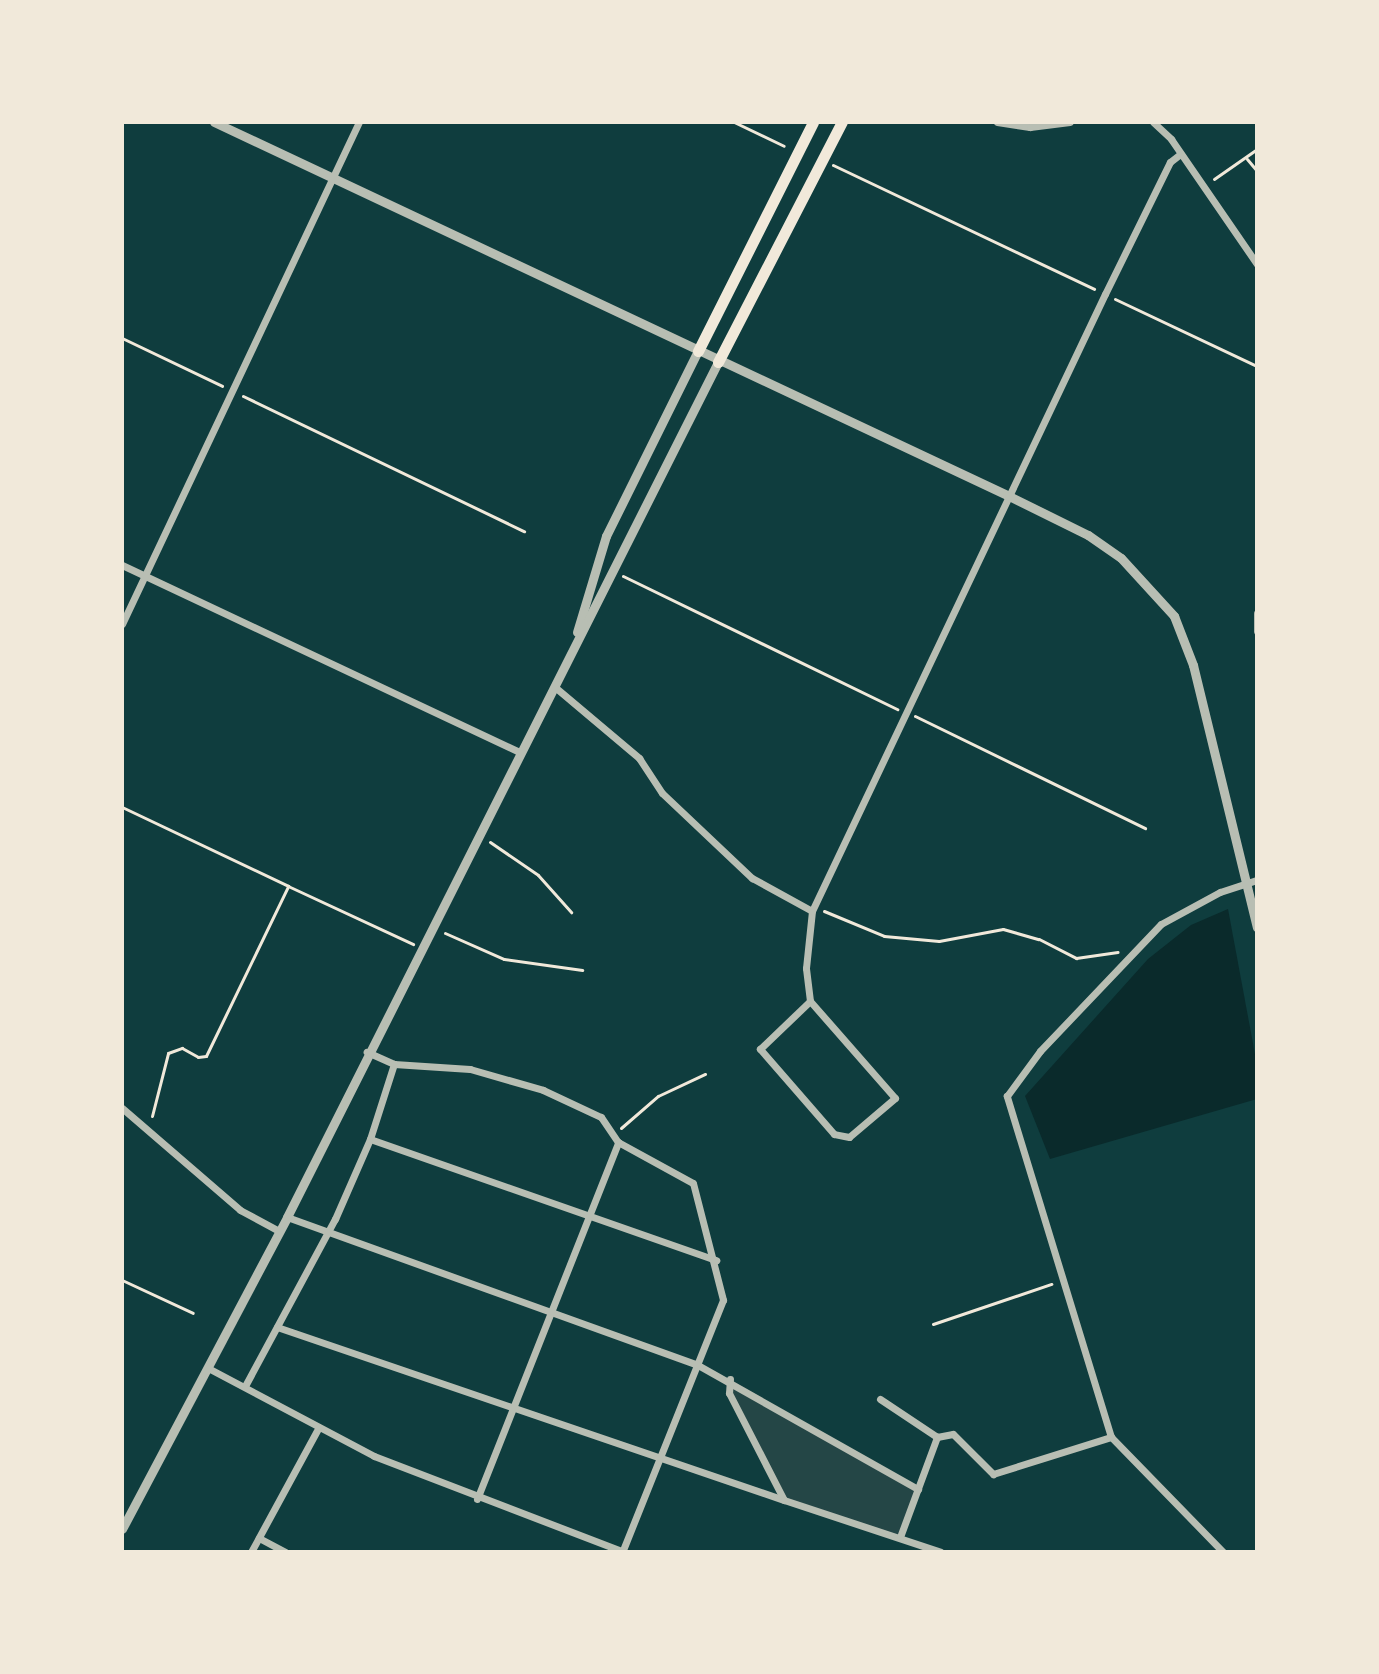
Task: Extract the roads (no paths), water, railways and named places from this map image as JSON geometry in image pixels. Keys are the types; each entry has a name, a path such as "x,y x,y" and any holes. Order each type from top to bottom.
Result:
{"main road":[{"path":"698,351 813,122"},
{"path":"718,362 842,122"}],"street":[{"path":"214,122 718,362 1009,496 1088,535 1121,558 1174,616 1206,706 1257,927"},
{"path":"122,624 359,122"},
{"path":"997,122 1030,127 1070,122"},
{"path":"1153,122 1257,264"},
{"path":"810,1001 760,1049 834,1134 849,1137 895,1098 810,1001 806,968 812,911 1105,294 1170,162 1179,155"},
{"path":"563,673 606,536 698,351"},
{"path":"122,1529 126,1513 208,1368 287,1217 367,1052 556,688 718,362"},
{"path":"122,565 521,753"},
{"path":"1257,613 1257,631"},
{"path":"556,688 639,758 662,793 752,878 812,911"},
{"path":"1223,1552 1111,1437 1007,1096 1011,1085 1129,953 1188,908 1257,880"},
{"path":"208,1368 319,1427 477,1499 623,1552 723,1300 716,1260 693,1183 617,1138 601,1117 514,1079 435,1064 394,1064 367,1052"},
{"path":"245,1386 326,1232 370,1139 394,1064"},
{"path":"122,1108 240,1210 279,1231"},
{"path":"477,1499 516,1406 617,1138"},
{"path":"370,1139 716,1260"},
{"path":"287,1217 553,1309 696,1364 730,1379 918,1489"},
{"path":"277,1327 941,1552"},
{"path":"730,1379 729,1393 784,1500"},
{"path":"880,1399 937,1437 953,1434 993,1474 1111,1437"},
{"path":"251,1552 319,1427"},
{"path":"900,1537 937,1437"},
{"path":"259,1538 285,1552"}]}
